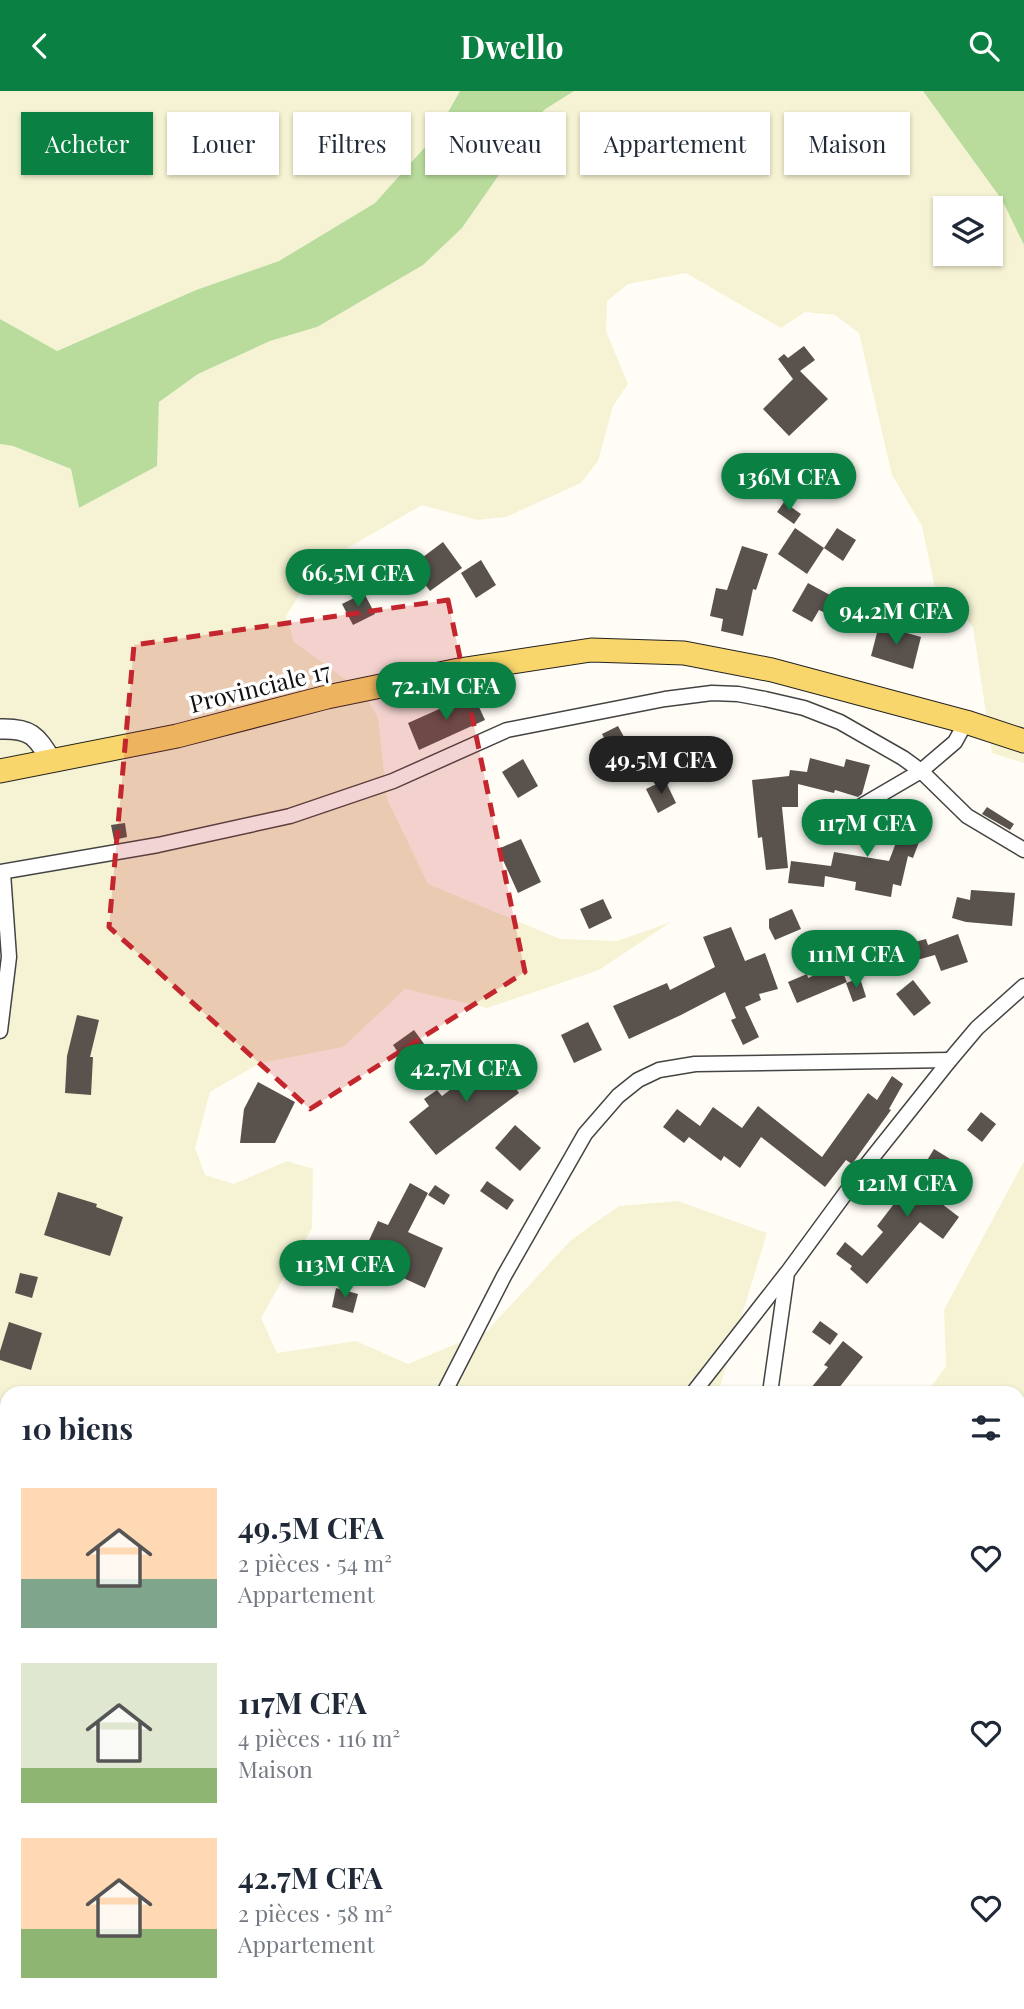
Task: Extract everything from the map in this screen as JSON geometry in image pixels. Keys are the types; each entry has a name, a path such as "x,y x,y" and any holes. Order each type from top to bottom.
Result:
{"main road":[{"name":"Provinciale 17","path":"0,771 177,736 327,697 433,675 526,658 591,650 697,655 772,670 966,722 1024,741"}],"street":[{"path":"0,1031 9,957 2,873 159,845 290,816 393,781 507,730 652,702 712,693 765,699 804,708 840,722 903,758 921,771 967,816 1024,850"},
{"path":"844,815 921,771 956,741 966,722"},
{"path":"0,729 16,728 29,732 37,737 52,761"},
{"path":"698,1386 787,1273 864,1168 950,1060 977,1028 1024,986"},
{"path":"448,1386 504,1276 585,1134 618,1096 638,1080 659,1070 695,1064 950,1060"},
{"path":"771,1386 787,1273"}],"highlighted area":[{"path":"448,600 525,972 310,1109 109,927 134,645"}],"shaded area":[{"path":"0,91 460,91 448,112 425,112 425,147 411,163 411,112 293,112 293,175 400,175 375,203 279,261 196,290 56,351 0,319"},
{"path":"574,91 923,91 999,196 933,196 933,266 1003,266 1003,202 1024,245 1024,763 992,753 973,627 934,584 922,526 892,475 859,333 835,315 805,312 781,328 686,273 628,284 607,301 606,331 628,384 613,406 598,461 581,483 506,517 477,520 422,505 318,565 286,616 294,642 364,693 378,718 387,799 428,884 560,939 617,941 671,922 599,970 487,1008 405,989 343,1047 260,1063 210,1092 195,1148 205,1175 234,1184 287,1161 313,1169 312,1228 261,1318 277,1353 356,1341 408,1364 487,1331 571,1240 619,1206 678,1201 767,1233 720,1386 0,1386 0,444 13,446 71,469 79,508 157,466 159,402 198,374 270,341 317,327 462,228 499,175 566,175 566,112 543,112"},
{"path":"1024,1161 1024,1386 932,1386 946,1366 944,1310"}],"green space":[{"path":"460,91 574,91 543,112 448,112"},
{"path":"923,91 1024,91 1024,245 1003,202 1003,196 999,196"},
{"path":"425,147 425,175 499,175 462,228 423,265 317,327 270,341 198,374 159,402 157,466 79,508 71,469 13,446 0,444 0,319 57,351 196,290 279,261 375,203 400,175 411,175 411,163"}],"building":[{"path":"804,346 815,360 800,371 828,399 789,436 763,409 793,379 778,359 784,354 788,358"},
{"path":"784,502 801,514 794,524 777,512"},
{"path":"795,528 824,548 807,574 778,554"},
{"path":"837,528 856,540 843,561 824,548"},
{"path":"443,542 462,568 430,591 411,566"},
{"path":"742,546 768,554 756,590 753,589 743,636 721,631 723,619 710,616 716,588 727,590"},
{"path":"481,560 496,585 476,598 461,573"},
{"path":"808,583 830,595 833,591 843,596 832,616 819,610 812,622 792,611"},
{"path":"364,593 375,614 353,625 342,604"},
{"path":"879,625 921,637 913,669 871,656"},
{"path":"473,694 485,720 419,750 408,723"},
{"path":"618,726 634,755 618,764 602,734"},
{"path":"673,738 682,757 652,771 643,752"},
{"path":"810,758 844,767 846,759 870,765 862,794 858,797 798,784 798,807 782,807 788,868 766,870 762,837 758,838 752,780 789,776 790,770 807,772"},
{"path":"523,759 538,786 518,798 502,772"},
{"path":"665,780 676,803 658,813 646,789"},
{"path":"887,802 906,808 900,826 922,834 913,858 908,856 901,886 893,884 891,897 855,890 856,882 825,876 824,887 788,883 791,861 831,866 834,852 889,861 897,840 871,831 880,806"},
{"path":"987,807 1014,824 1010,830 982,814"},
{"path":"125,823 127,837 114,840 111,825"},
{"path":"521,839 541,882 518,893 498,849"},
{"path":"971,890 1015,893 1012,926 966,922 952,918 957,897 970,900"},
{"path":"603,899 612,918 589,929 580,909"},
{"path":"792,909 801,929 775,940 769,928 769,919"},
{"path":"731,927 745,961 765,953 778,989 759,994 761,1000 745,1007 759,1037 743,1045 731,1020 736,1018 725,992 629,1039 613,1006 667,983 670,990 715,967 703,937"},
{"path":"958,934 968,962 941,971 935,955 906,963 903,954 909,952 907,944 926,939 928,945"},
{"path":"839,964 847,982 797,1003 788,982 807,974 808,978"},
{"path":"860,978 866,997 853,1002 846,983"},
{"path":"913,980 931,1003 914,1016 896,994"},
{"path":"77,1015 99,1020 90,1057 93,1057 91,1095 65,1093 67,1056"},
{"path":"588,1022 602,1050 574,1063 561,1035"},
{"path":"414,1030 430,1052 408,1067 393,1045"},
{"path":"511,1050 520,1060 505,1073 519,1093 436,1155 409,1122 429,1106 424,1099 437,1090 442,1096 480,1067 483,1070"},
{"path":"892,1076 903,1084 889,1109 891,1110 852,1164 846,1160 825,1187 761,1137 740,1168 724,1156 721,1161 689,1137 684,1143 663,1127 677,1109 700,1126 713,1107 742,1128 758,1106 822,1157 868,1093 877,1100"},
{"path":"258,1082 295,1102 275,1143 240,1143 244,1109"},
{"path":"981,1112 996,1124 982,1142 967,1130"},
{"path":"515,1125 541,1148 520,1171 495,1148"},
{"path":"934,1149 955,1162 933,1197 959,1217 943,1239 920,1222 867,1284 850,1269 852,1266 836,1254 845,1242 862,1256 883,1232 877,1226 910,1183 912,1185"},
{"path":"487,1181 514,1200 507,1210 480,1191"},
{"path":"410,1183 428,1193 408,1232 443,1248 425,1288 386,1270 339,1257 343,1243 365,1249 378,1221 388,1225"},
{"path":"435,1185 450,1195 444,1205 428,1195"},
{"path":"58,1192 97,1204 96,1207 123,1217 110,1256 44,1235"},
{"path":"20,1273 38,1277 32,1298 15,1293"},
{"path":"336,1288 358,1294 353,1313 332,1307"},
{"path":"820,1321 838,1334 830,1345 812,1332"},
{"path":"9,1322 42,1333 31,1370 0,1360"},
{"path":"843,1341 863,1357 840,1386 813,1386 828,1367 824,1365"}]}
